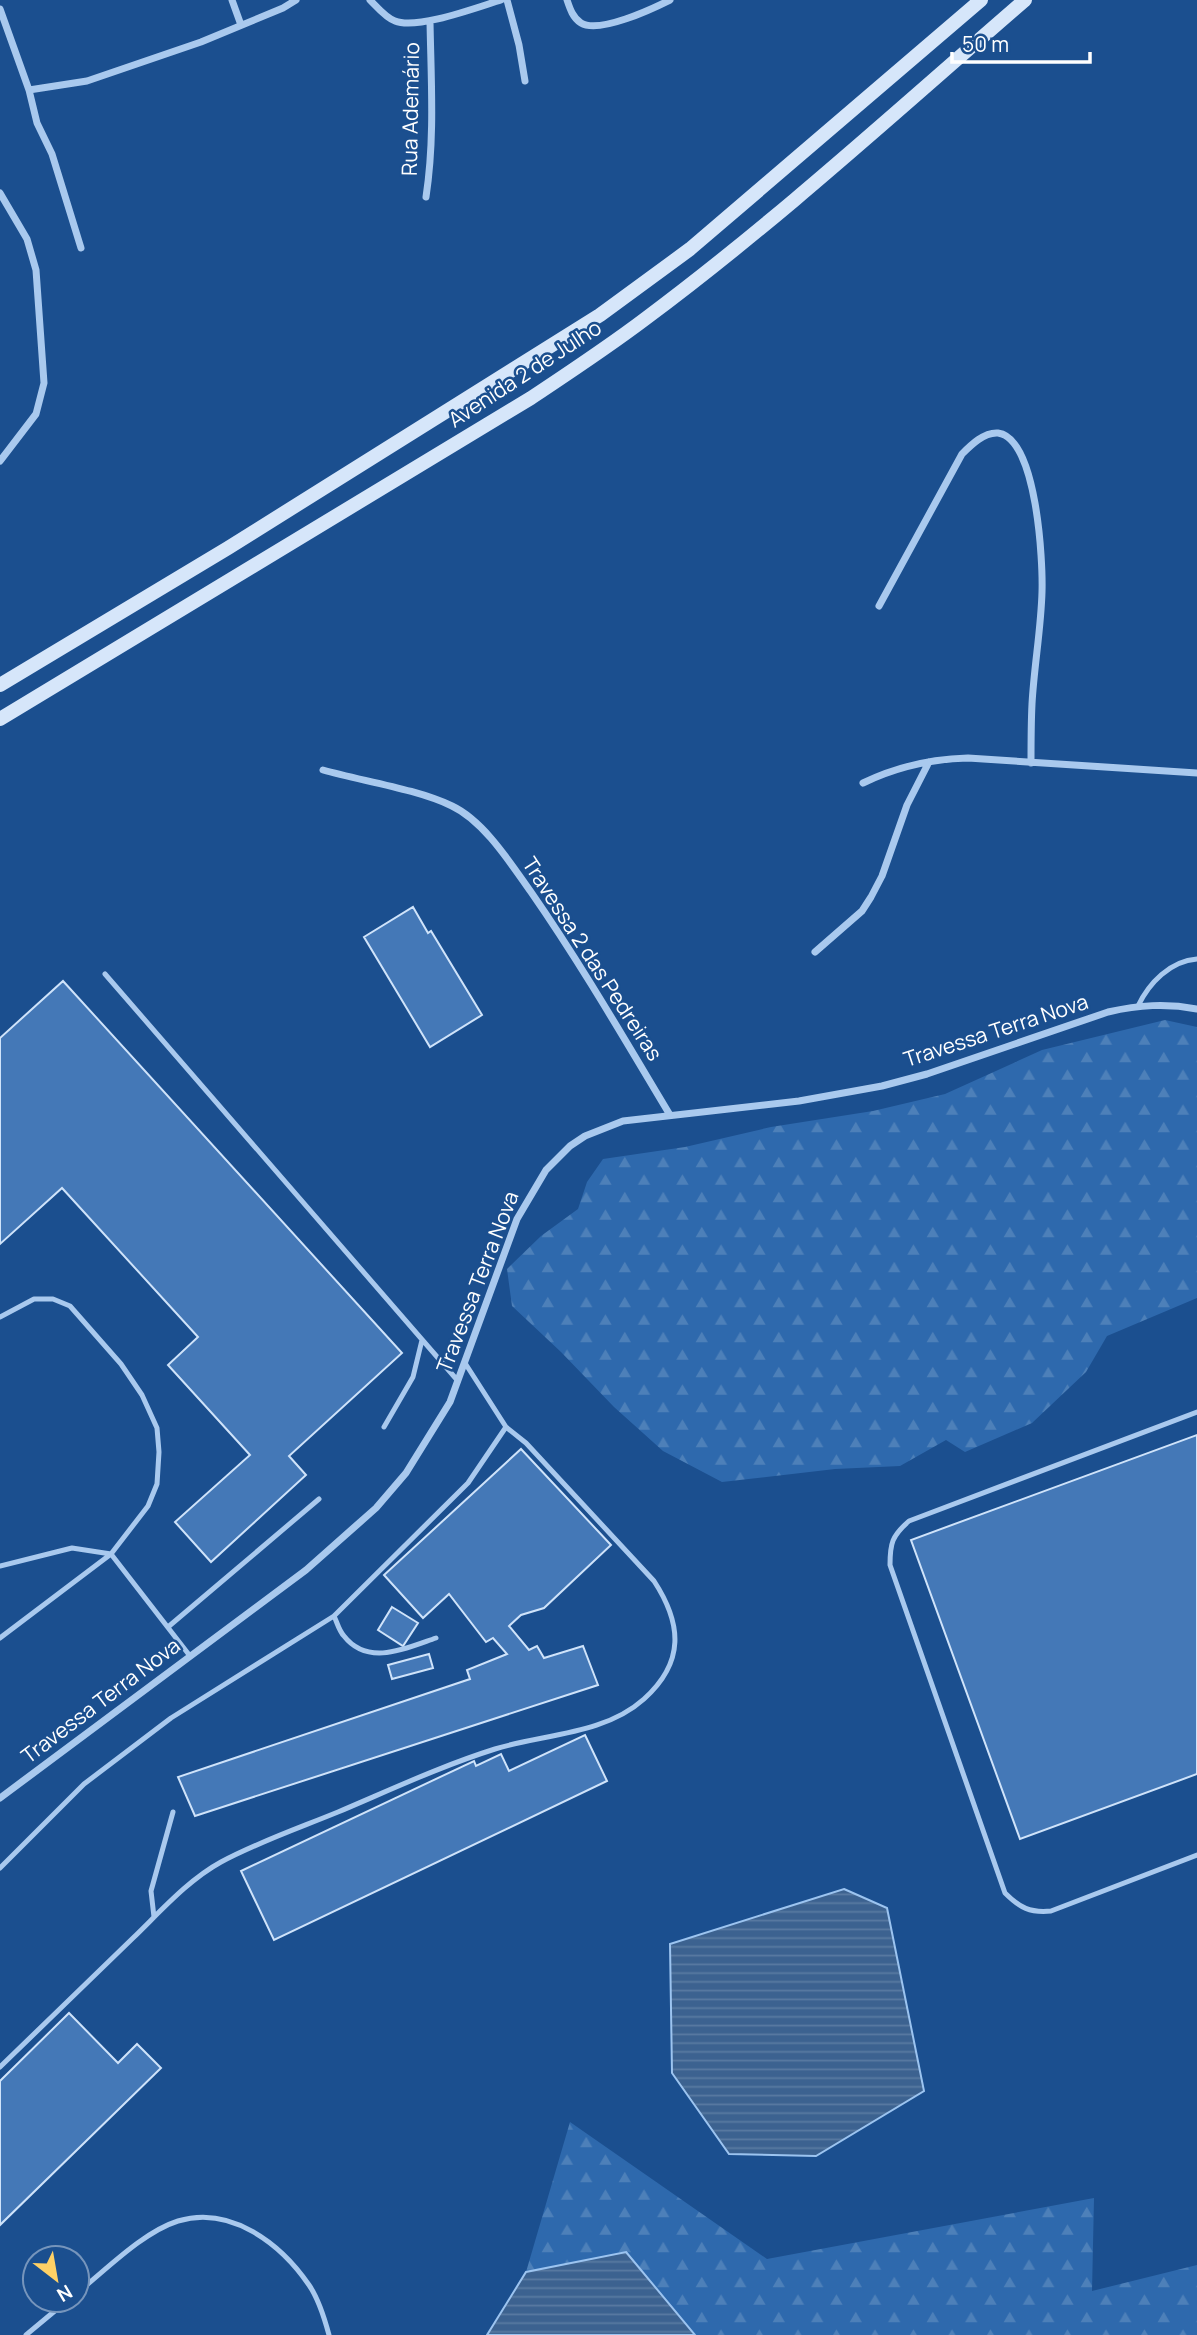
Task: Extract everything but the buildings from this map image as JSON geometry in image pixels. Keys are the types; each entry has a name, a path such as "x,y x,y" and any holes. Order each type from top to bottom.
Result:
{"main road":[{"name":"Avenida 2 de Julho","path":"0,685 228,548 600,315 690,248 981,0"},
{"name":"Avenida 2 de Julho","path":"0,719 531,398 604,349 778,214 1025,0"}],"street":[{"path":"232,0 241,25"},
{"path":"29,90 87,82 201,42 296,0"},
{"path":"370,0 395,21 430,21 501,0"},
{"path":"507,0 519,45 524,82"},
{"path":"567,0 571,12 580,23 598,26 651,10 670,0"},
{"path":"0,9 29,90 33,112 52,154 81,248"},
{"name":"Rua Ademário","path":"426,197 432,130 430,21"},
{"path":"0,193 27,239 36,270 44,383 36,414 0,461"},
{"path":"879,606 962,454 984,436 998,433 1008,437 1023,458 1038,518 1042,588 1032,702 1031,763"},
{"path":"863,783 929,762 968,758 1197,773"},
{"path":"815,952 862,911 871,897 882,876 906,805 929,762"},
{"name":"Travessa 2 das Pedreiras","path":"323,770 424,796 453,806 471,820 500,849 568,946 670,1115"},
{"name":"Travessa Terra Nova","path":"0,1798 306,1570 376,1508 406,1473 450,1402 517,1219 546,1170 570,1146 603,1128 623,1121 799,1101 882,1086 926,1074 1108,1012 1168,1004 1197,1009"}],"lane":[{"path":"1138,1006 1144,992 1154,981 1179,964 1197,959"},
{"path":"105,974 458,1381"},
{"path":"0,1317 34,1299 53,1299 70,1306 121,1364 142,1395 157,1428 157,1483 148,1506 111,1554 0,1638"},
{"path":"384,1427 413,1377 422,1340"},
{"path":"0,2067 154,1918 219,1863 446,1766 498,1748 580,1731 625,1712 643,1699 669,1669 676,1643 674,1624 668,1602 654,1581 526,1443 506,1427 465,1363"},
{"path":"1197,1412 909,1521 895,1533 890,1547 890,1565 1005,1893 1019,1906 1034,1913 1051,1911 1197,1855"},
{"path":"0,1868 84,1784 172,1718 334,1616 468,1483 506,1427"},
{"path":"168,1627 319,1499"},
{"path":"0,1566 72,1548 111,1554 190,1656"},
{"path":"334,1616 344,1637 365,1651 390,1654 436,1638"},
{"path":"154,1918 151,1891 173,1812"},
{"path":"91,2282 150,2235 178,2221 208,2218 233,2222 253,2231 286,2257 310,2287 329,2335"},
{"path":"26,2335 51,2314"}],"green space":[{"path":"1165,1020 1197,1027 1197,1298 1107,1336 1086,1372 1032,1423 965,1452 946,1440 900,1466 835,1469 722,1482 663,1451 614,1407 512,1306 507,1269 541,1236 578,1209 587,1182 603,1159 685,1147 771,1127 873,1111 945,1094 1042,1050"},
{"path":"570,2122 767,2259 1094,2198 1092,2291 1197,2265 1197,2335 487,2335 526,2272"}],"shaded area":[{"path":"844,1889 887,1908 924,2091 816,2156 729,2154 672,2073 670,1944"},
{"path":"626,2252 695,2335 487,2335 526,2272"}]}
